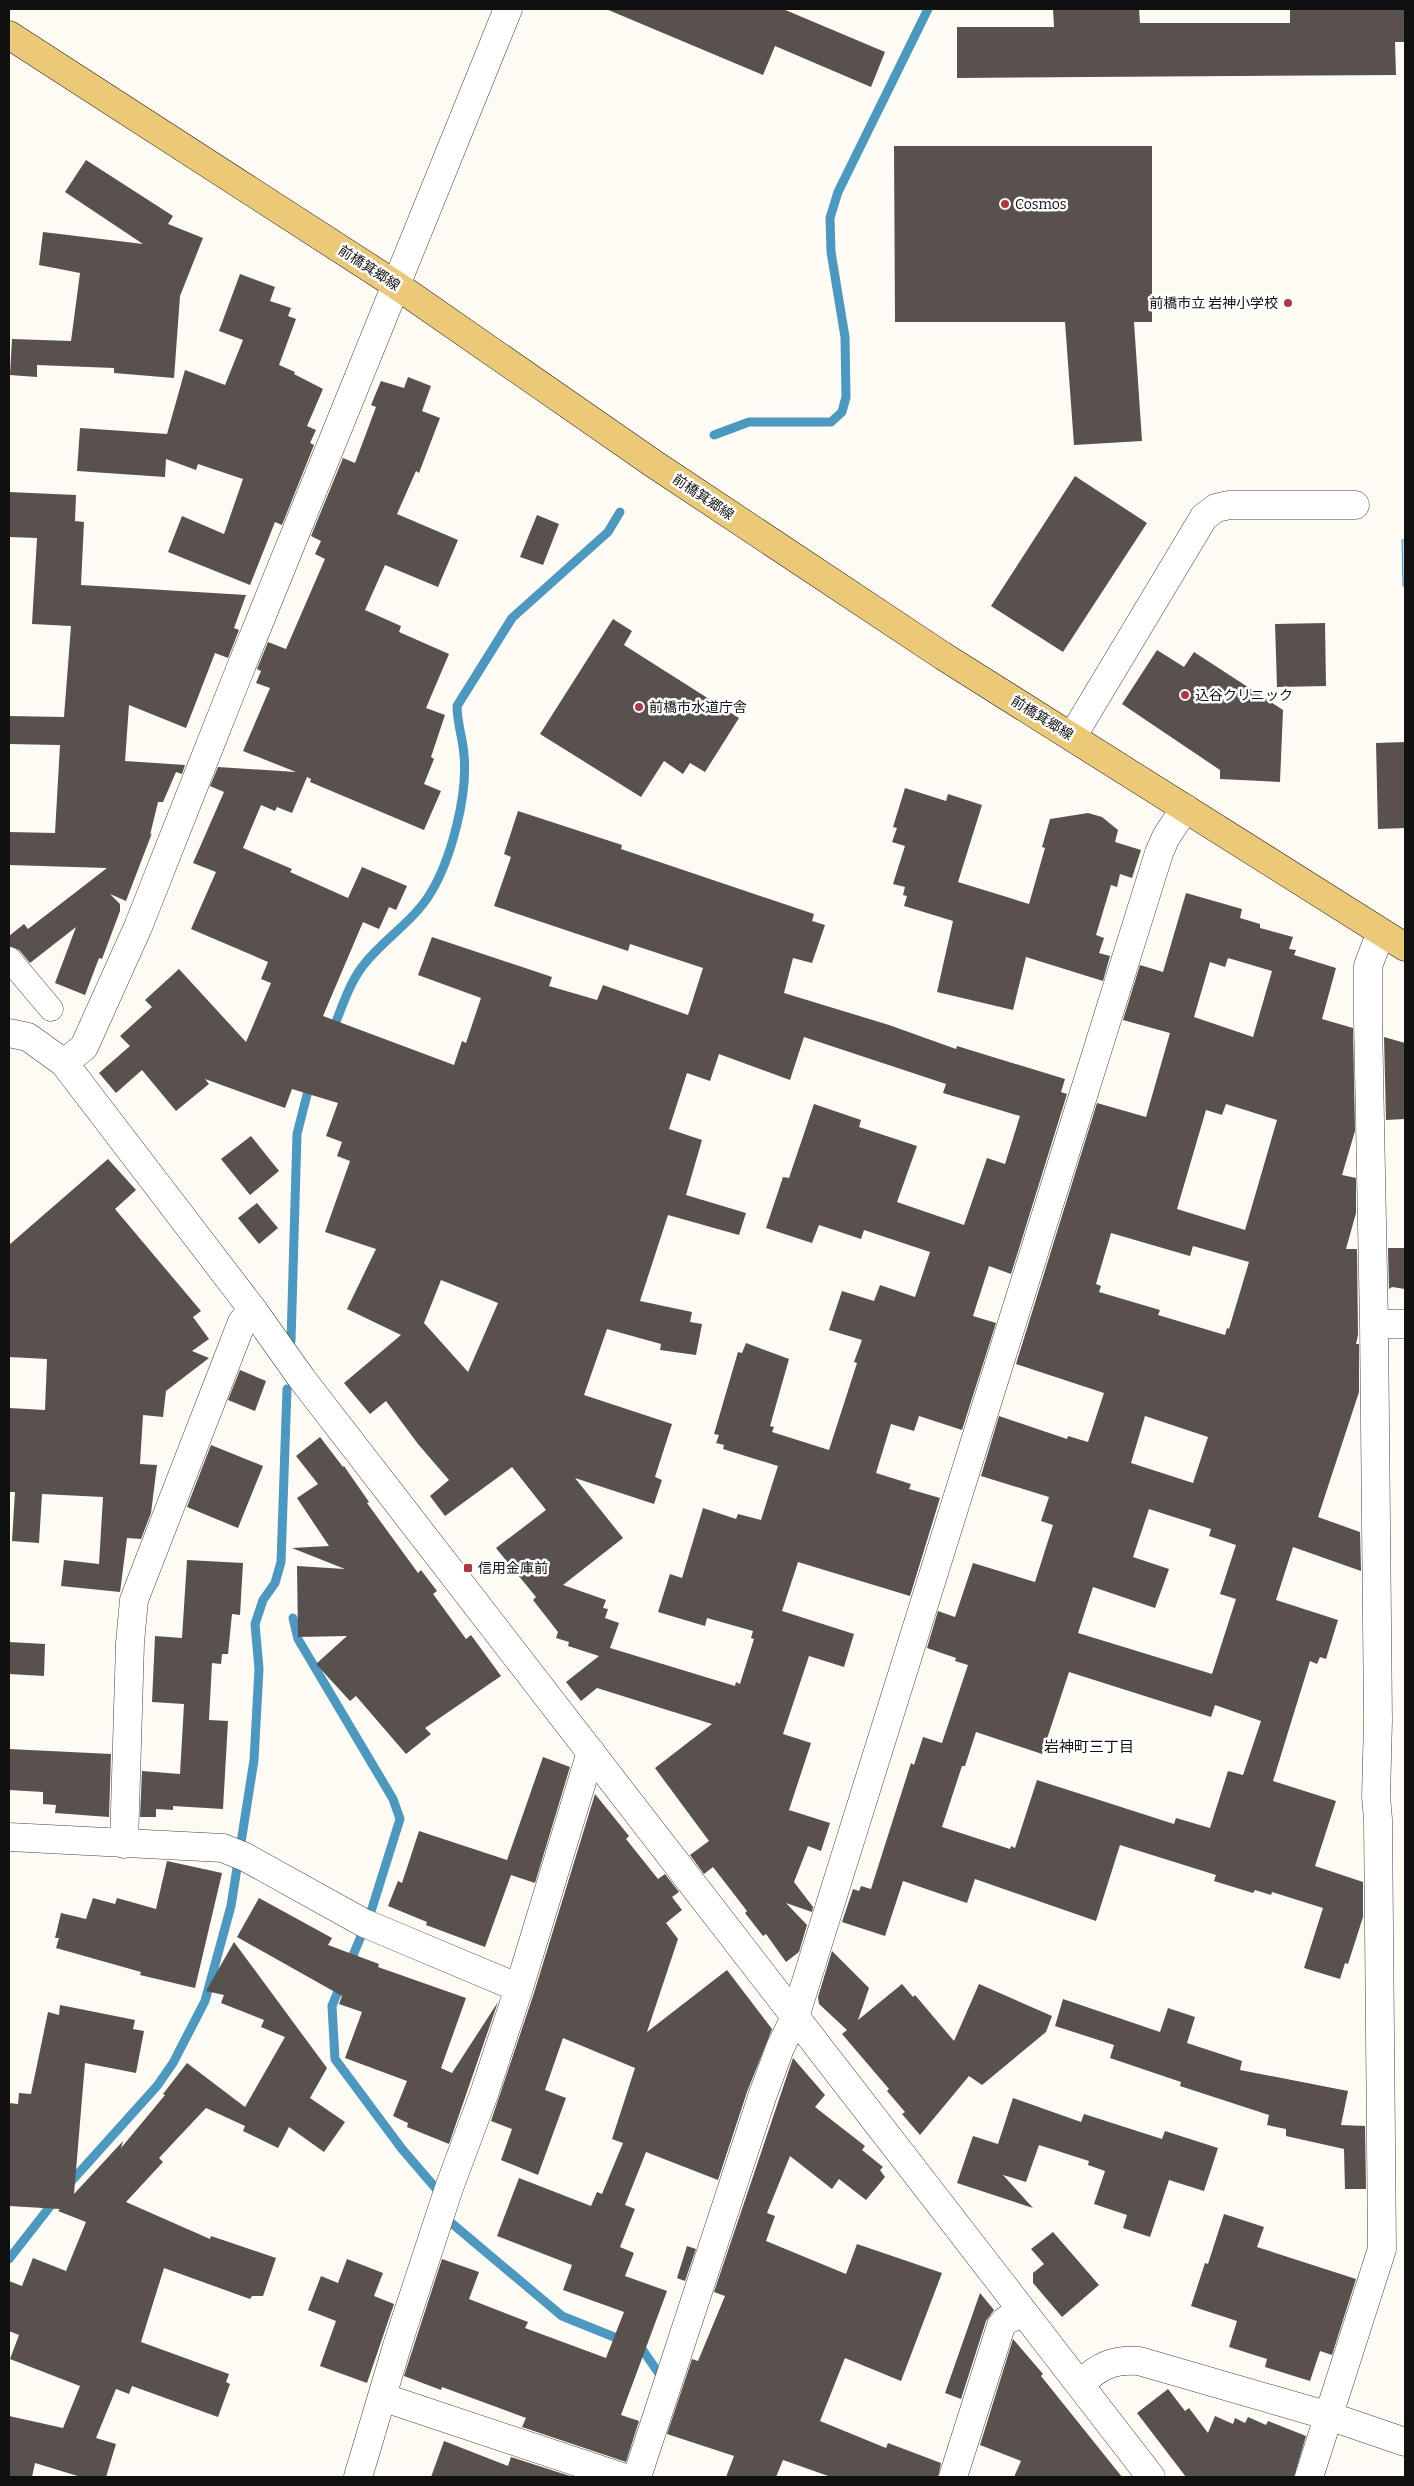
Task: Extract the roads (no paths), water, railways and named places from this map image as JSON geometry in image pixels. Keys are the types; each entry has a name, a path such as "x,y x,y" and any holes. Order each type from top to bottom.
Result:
{"main road":[{"name":"前橋箕郷線","path":"9,35 396,285 654,464 943,656 1394,941"}],"street":[{"path":"64,1063 84,1048 138,927 240,668 508,9"},
{"path":"1072,737 1204,518 1216,508 1229,505 1355,505"},
{"path":"637,2477 762,2096 794,2017 1159,853 1166,837 1185,808"},
{"path":"1309,2477 1382,2248 1382,2110 1378,1819 1376,1797 1378,1720 1374,1324 1368,966 1376,945 1394,941"},
{"path":"9,959 51,1009"},
{"path":"9,1033 28,1037 64,1063 253,1310 302,1379 1022,2314 1081,2384 1151,2477"},
{"path":"124,1844 130,1644 134,1600 242,1322 253,1310"},
{"path":"1374,1324 1405,1324"},
{"path":"358,2477 446,2197 484,2094 519,1988 590,1752"},
{"path":"9,1837 223,1848 246,1857 364,1923 519,1988"},
{"path":"952,2477 1001,2326 1006,2320 1022,2314"},
{"path":"1081,2384 1101,2366 1126,2360 1139,2360 1329,2416 1405,2442"},
{"path":"382,2396 622,2477"}],"water":[{"path":"1402,540 1405,540 1405,586 1403,586"}],"waterway":[{"path":"714,435 749,422 831,422 842,412 846,397 845,337 831,252 830,218 838,192 928,9"},
{"path":"332,1032 345,998 357,974 370,957 415,914 430,894 445,864 461,808 465,771 457,706 512,618 608,532 620,512"},
{"path":"291,1341 297,1134 310,1083"},
{"path":"68,2185 157,2086 173,2063 205,2001 231,1906 254,1760 259,1669 255,1624 263,1600 275,1583 281,1562 287,1389"},
{"path":"293,1618 298,1639 393,1799 400,1819 368,1921"},
{"path":"349,1965 364,1929"},
{"path":"341,1984 332,2006 335,2059 402,2149 439,2192"},
{"path":"9,2259 55,2200"},
{"path":"449,2221 562,2316 624,2341"},
{"path":"636,2346 642,2349 662,2380"}],"place":[{"name":"Cosmos","path":"1005,204"},
{"name":"前橋市立 岩神小学校","path":"1288,303"},
{"name":"込谷クリニック","path":"1185,695"},
{"name":"前橋市水道庁舎","path":"639,707"},
{"name":"信用金庫前","path":"468,1568"}],"district":[{"name":"岩神町三丁目","path":"1089,1747"}]}
